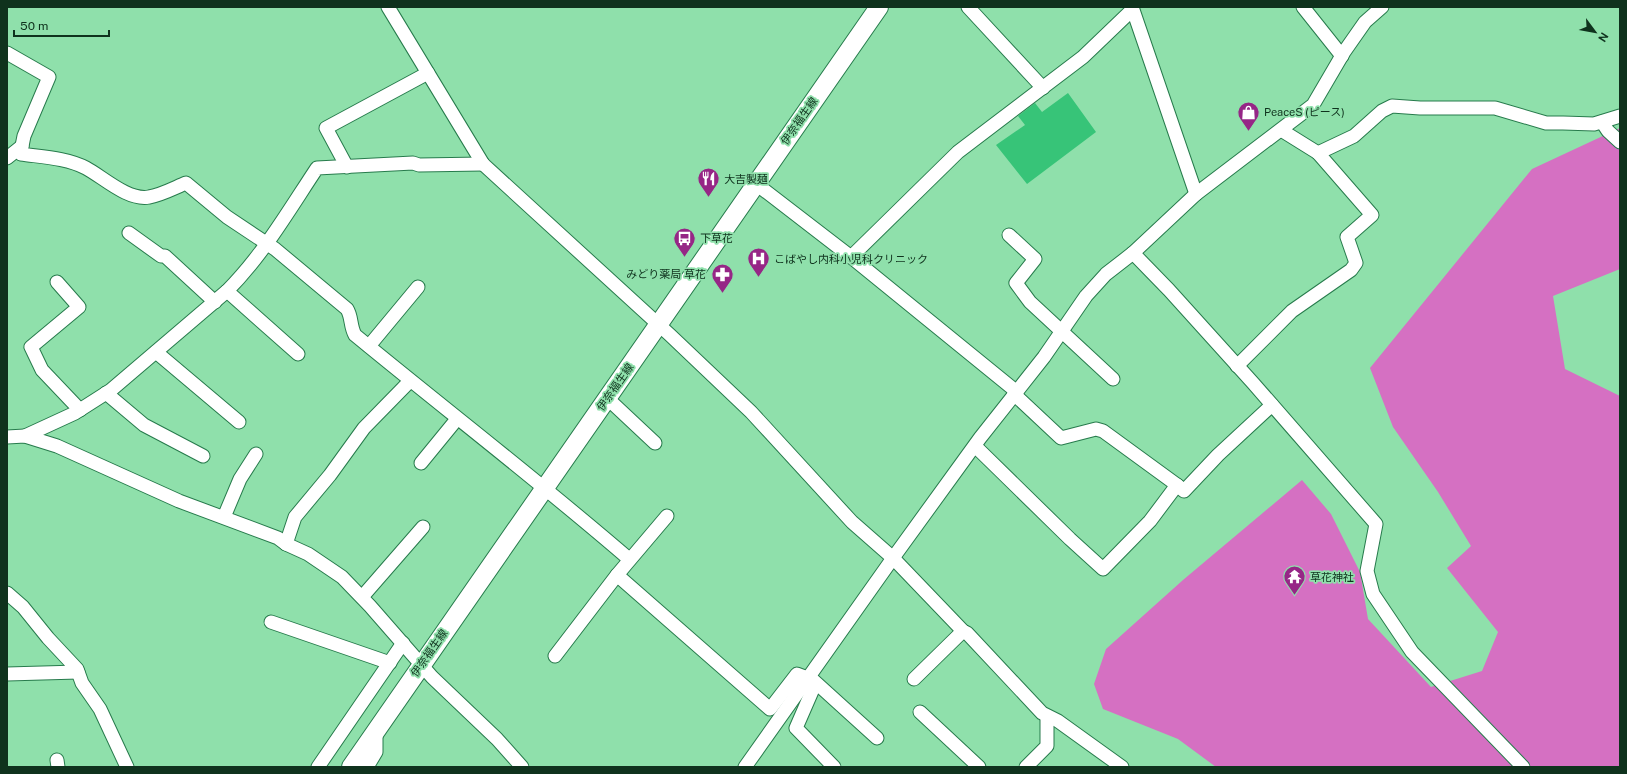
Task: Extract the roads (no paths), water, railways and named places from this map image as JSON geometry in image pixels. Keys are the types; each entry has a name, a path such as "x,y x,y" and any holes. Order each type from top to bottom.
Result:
{"main road":[{"name":"伊奈福生線","path":"351,767 420,665 659,325 755,183 879,7"}],"street":[{"path":"388,7 483,164 659,325 751,412 852,522 893,558 963,631 967,633 1042,713 1058,721 1122,767"},
{"path":"968,7 1043,88"},
{"path":"1303,7 1342,56"},
{"path":"851,257 958,152 1083,57 1132,8 1196,194"},
{"path":"746,766 893,558 975,446 1044,357 1061,330 1086,296 1106,274 1133,253 1196,194 1313,105 1342,56 1375,9"},
{"path":"7,53 49,77 24,136 21,154 71,162 86,168 111,185 132,195 148,198 186,183 227,217 267,244 347,309 351,315 352,330 369,346 457,419 545,488 629,560"},
{"path":"347,167 326,128 428,73"},
{"path":"1318,153 1354,136 1382,111 1392,106 1420,108 1487,108 1506,110 1546,123 1594,124 1620,116"},
{"path":"1602,122 1608,131 1620,142"},
{"path":"1237,366 1292,311 1351,270 1356,263 1347,237 1372,215 1318,153 1281,130"},
{"path":"7,158 22,146"},
{"path":"7,437 15,438 25,436 80,410 106,393 215,302 244,274 267,244 317,168 413,163 419,165 483,164"},
{"path":"755,183 851,257 1016,393 1061,438 1096,429 1103,431 1184,491 1218,455 1272,405"},
{"path":"129,233 161,256 166,256 215,302"},
{"path":"1009,235 1035,259 1016,283 1030,302 1113,379"},
{"path":"1133,253 1169,290 1376,524 1367,571 1373,594 1412,652 1523,767"},
{"path":"57,282 79,308 31,347 42,370 80,410"},
{"path":"369,346 418,287"},
{"path":"227,291 298,354"},
{"path":"156,352 239,422"},
{"path":"286,544 295,517 330,475 364,428 410,381"},
{"path":"106,393 144,425 203,456"},
{"path":"607,398 655,443"},
{"path":"421,463 457,419"},
{"path":"25,436 57,446 179,501 278,538 286,544 308,554 342,577 403,643 420,665 497,739 522,767"},
{"path":"975,446 1070,539 1103,569 1150,521 1177,485"},
{"path":"224,517 240,479 256,454"},
{"path":"555,656 629,560 667,516"},
{"path":"362,597 423,527"},
{"path":"617,575 770,709 797,674 813,680 877,738"},
{"path":"7,593 23,607 78,672 82,683 100,709 128,767"},
{"path":"271,622 390,663"},
{"path":"914,679 963,631"},
{"path":"318,767 403,643"},
{"path":"7,674 78,672"},
{"path":"808,678 813,689 796,728 834,767"},
{"path":"920,712 979,767"},
{"path":"1026,767 1047,746 1047,716"},
{"path":"367,767 376,752 376,731"}],"place":[{"name":"PeaceS (ピース)","path":"1249,132"},
{"name":"大吉製麺","path":"708,198"},
{"name":"下草花","path":"684,258"},
{"name":"こばやし内科小児科クリニック","path":"758,278"},
{"name":"みどり薬局 草花","path":"722,294"},
{"name":"草花神社","path":"1295,596"}]}
